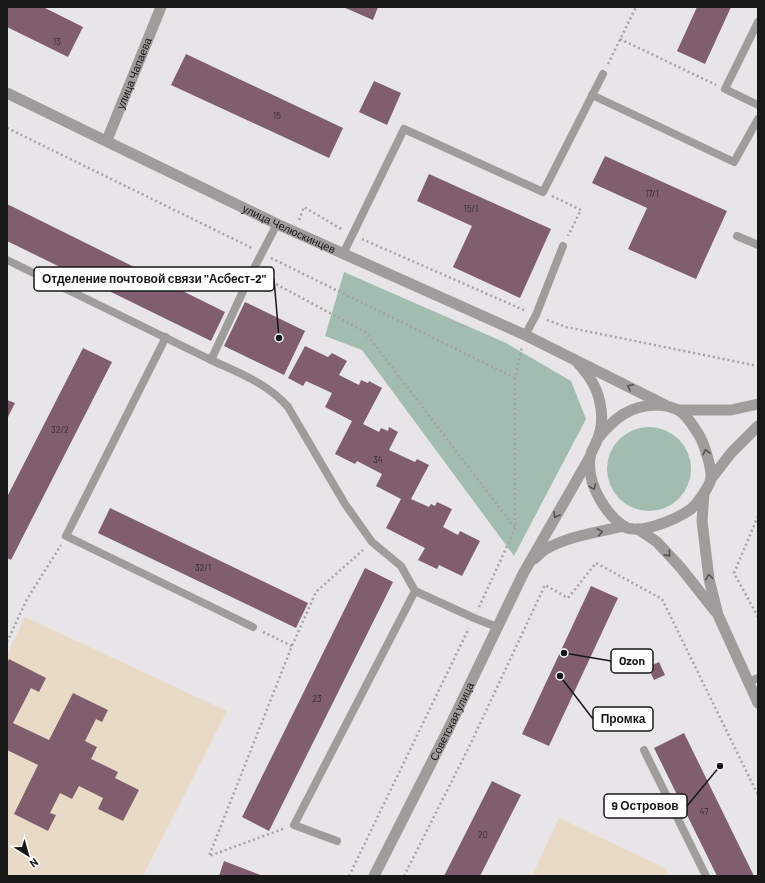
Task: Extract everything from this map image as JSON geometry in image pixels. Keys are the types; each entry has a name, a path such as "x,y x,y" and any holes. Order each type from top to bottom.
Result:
{"street":[{"name":"улица Чапаева","path":"107,140 162,7"},
{"name":"улица Челюскинцев","path":"7,93 107,140 277,224 574,358 665,405"},
{"path":"574,358 585,371 598,393 602,422 599,436 590,457 590,476 596,493 606,509 624,526"},
{"path":"599,436 612,421 628,411 643,405 665,405 679,410 732,410 758,404"},
{"path":"679,410 694,426 704,442 711,479"},
{"path":"528,565 545,549 585,535 624,526 638,529 657,526 692,508 704,494 711,479 732,453 758,426"},
{"name":"Советская улица","path":"374,876 449,728 528,565 590,457"},
{"path":"704,494 702,521 709,579 718,615"},
{"path":"638,529 657,542 681,568 718,615 753,680 758,703"}],"lane":[{"path":"758,22 725,89 758,105"},
{"path":"343,254 404,129 543,192 603,74"},
{"path":"592,95 734,162 758,119"},
{"path":"211,360 252,272 277,224"},
{"path":"737,236 758,245"},
{"path":"524,335 536,315 563,246"},
{"path":"7,260 257,381 275,394 285,403 345,504 372,542 401,566 415,591 497,627"},
{"path":"166,337 66,536 253,628"},
{"path":"337,841 294,825 415,591"},
{"path":"644,750 706,876"}],"path":[{"path":"603,74 636,7"},
{"path":"620,40 725,89"},
{"path":"543,192 581,210 563,246"},
{"path":"294,231 304,207 352,235 566,327 758,366"},
{"path":"252,272 365,332 515,529"},
{"path":"758,516 734,573 758,617"},
{"path":"7,642 28,599 66,536"},
{"path":"294,825 209,856 292,646 316,592 372,542"},
{"path":"404,876 474,738 545,585 568,598 596,563 662,599 758,795"},
{"path":"253,628 292,646"}],"shaded area":[{"path":"25,617 227,711 143,876 7,876 7,655"},
{"path":"559,818 665,868 669,876 532,876"}],"green space":[{"path":"344,272 506,343 571,381 586,419 514,556 362,350 325,336"},
{"path":"649,427 665,430 679,439 688,453 691,469 688,485 679,499 665,508 649,511 633,508 619,499 610,485 607,469 610,453 619,439 633,430"}],"building":[{"path":"7,7 43,7 83,27 68,57 7,27"},
{"path":"343,7 378,7 373,20"},
{"path":"697,7 731,7 705,64 677,51"},
{"path":"186,54 343,128 329,158 171,85"},
{"path":"374,81 401,93 387,125 359,112"},
{"path":"605,156 727,211 696,279 628,249 647,208 592,183"},
{"path":"429,174 551,229 520,298 453,267 472,226 417,201"},
{"path":"7,204 225,312 211,341 7,241"},
{"path":"245,302 305,331 284,375 224,346"},
{"path":"305,346 328,357 332,353 347,361 339,375 359,385 361,380 368,383 369,381 382,388 363,424 379,432 381,428 388,431 389,427 398,432 389,450 415,462 417,459 429,465 411,499 429,507 431,504 435,506 437,502 452,509 443,527 458,535 460,531 480,541 462,576 439,565 437,569 418,560 425,548 386,528 401,499 376,486 382,474 357,461 355,464 335,454 352,421 325,407 332,393 306,381 303,386 288,378"},
{"path":"83,348 112,362 11,560 7,558 7,497"},
{"path":"7,400 15,403 7,419"},
{"path":"110,508 308,603 296,628 98,533"},
{"path":"365,568 393,582 269,831 242,817"},
{"path":"591,586 618,598 549,746 522,734"},
{"path":"9,659 46,678 39,692 31,688 13,723 49,740 73,693 108,710 102,722 96,719 85,741 97,747 91,759 118,772 115,778 139,790 123,821 98,809 103,798 79,786 72,799 60,793 50,813 56,815 48,831 14,814 38,765 7,750 7,663"},
{"path":"659,662 665,675 654,680 648,667"},
{"path":"684,733 754,876 717,876 654,748"},
{"path":"492,781 521,795 480,876 444,876"},
{"path":"224,861 263,876 219,876"}],"place":[{"name":"Отделение почтовой связи \"Асбест-2\"","path":"279,338"},
{"name":"Ozon","path":"564,653"},
{"name":"Промка","path":"560,676"},
{"name":"9 Островов","path":"720,766"}]}
